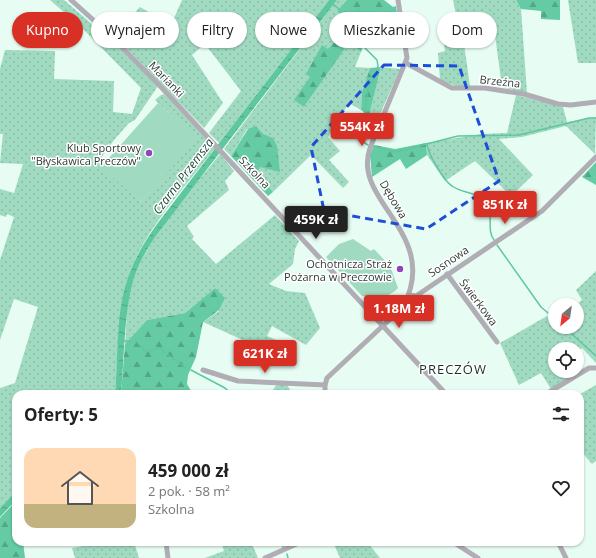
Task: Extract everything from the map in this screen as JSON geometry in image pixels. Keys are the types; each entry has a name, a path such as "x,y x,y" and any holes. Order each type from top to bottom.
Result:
{"street":[{"name":"Marianki","path":"71,0 122,47 196,124"},
{"name":"Dębowa","path":"398,0 406,46 406,64 370,148 368,163 372,182 409,248 413,272 409,295"},
{"name":"Brzeźna","path":"406,64 452,88 485,88 524,94 558,104 571,105 596,102"},
{"name":"Szkolna","path":"196,124 385,326 442,390"},
{"name":"Sosnowa","path":"409,295 416,296 446,274 542,211 596,157"},
{"name":"Świerkowa","path":"446,274 497,342"},
{"path":"325,390 324,385 327,378 385,326 403,307 409,295"},
{"path":"553,390 589,368 596,368"},
{"path":"203,370 238,381 324,385"},
{"path":"166,546 168,558"},
{"path":"265,558 293,546"},
{"path":"459,546 478,558"},
{"path":"560,546 566,558"}],"highlighted area":[{"path":"384,65 459,66 499,181 426,229 324,211 311,147"}],"shaded area":[{"path":"50,0 64,0 78,12 64,12"},
{"path":"182,0 329,0 320,12 255,12 255,48 292,48 219,143 209,133 241,91 208,48 247,48 247,12 187,12 187,48 200,48 192,55 223,103 204,128 127,48 179,48 179,12 177,12"},
{"path":"337,0 347,0 337,11 338,12 329,12 329,48 328,50 323,46 307,74 310,77 304,107 345,48 356,48 361,52 355,67 370,68 362,92 361,110 349,103 328,137 340,151 329,160 349,182 343,188 311,155 273,192 257,173 273,138 247,129 231,156 224,149 301,48 321,48 321,21"},
{"path":"453,0 516,0 521,9 527,93 502,87 497,48 497,12 456,12"},
{"path":"568,0 596,0 596,63 578,63"},
{"path":"140,7 149,12 135,12"},
{"path":"83,16 91,23 91,37 83,29"},
{"path":"102,48 120,48 158,86 135,120 129,123 101,158 104,162 102,167 141,202 197,139 155,100 161,95 164,94 215,148 163,214 140,250 131,269 125,288 120,314 115,390 12,390 12,495 0,508 0,388 15,383 38,307 14,299 0,340 0,260 14,217 7,214 6,217 0,215 0,189 14,193 23,164 0,163 3,134 0,134 0,69 5,50 55,51 54,79 114,81 113,112 132,114 141,88"},
{"path":"444,48 465,48 470,86 456,86 440,80 438,53 445,51"},
{"path":"381,67 400,69 377,121 369,116"},
{"path":"516,95 563,107 567,122 596,117 595,154 566,126 522,137 499,139 533,175 511,196 475,161 445,181 427,155 426,143 481,134 507,133"},
{"name":"Klub Sportowy \"Błyskawica Preczów\"","path":"158,103 198,139 141,202 101,167"},
{"path":"220,154 234,171 225,181 229,190 187,226 194,237 192,239 216,264 275,215 299,241 295,249 293,264 269,284 286,291 305,293 320,328 306,345 272,326 267,336 276,340 275,349 258,347 203,322 219,311 215,288 185,313 147,320 125,344 129,293 138,268 147,250 182,200"},
{"path":"353,239 371,251 374,249 390,266 398,288 395,291 382,299 377,297 370,301 367,296 362,296 326,257 339,244"},
{"path":"596,271 596,363 584,350 584,342 548,342 548,378 570,378 551,389 541,373 519,385 500,343 547,316 548,334 584,334 584,298 581,298 576,290"},
{"path":"277,384 287,385 290,390 273,390"},
{"path":"596,385 596,461 592,464 584,455 584,392"},
{"path":"84,546 135,546 139,558 75,558 72,548"},
{"path":"222,546 253,546 258,558 205,558 224,551"},
{"path":"335,546 370,546 380,558 340,558"}],"green space":[{"path":"347,0 384,0 393,7 396,6 397,12 338,12 337,11"},
{"path":"516,0 560,0 560,20 541,19 541,11 521,9"},
{"path":"322,45 328,49 345,48 304,107 294,100 310,77 306,74"},
{"path":"356,48 362,48 361,52"},
{"path":"381,67 369,116 361,110 362,92 370,68"},
{"path":"256,126 263,134 273,138 277,146 280,172 260,167 257,173 273,192 268,196 231,156 248,129"},
{"path":"426,143 427,155 406,169 400,159 372,177 370,155 374,145 395,149"},
{"path":"596,162 596,185 582,177"},
{"path":"215,288 225,298 219,310 203,322 196,357 188,375 187,384 191,390 121,390 125,344 147,320 185,313"},
{"path":"12,505 12,546 24,546 25,558 0,558 0,518"}],"water":[{"path":"329,0 337,0 321,21 321,12 320,12"},
{"path":"292,48 300,48 158,233 145,253 135,274 131,289 126,327 121,390 115,390 122,300 131,270 147,239"},
{"path":"12,495 12,504 0,517 0,508"}],"waterway":[{"path":"333,4 339,9"},
{"path":"354,12 359,10 360,12"},
{"path":"365,48 377,60 378,66 373,81 368,88 365,112 360,120 360,140 368,145"},
{"path":"373,146 395,152 458,136 519,135 589,118 596,118"},
{"path":"427,144 433,160 449,183 457,189 479,197 487,205 494,240"},
{"path":"497,245 541,307 548,313"},
{"path":"572,334 596,356"},
{"path":"124,341 130,341"},
{"path":"137,342 145,351 161,348 164,352 186,368"},
{"path":"191,370 227,390"},
{"path":"287,554 288,558"}],"place":[{"name":"Klub Sportowy \"Błyskawica Preczów\"","path":"149,153"},
{"name":"Ochotnicza Straż Pożarna w Preczowie","path":"400,269"}],"district":[{"name":"PRECZÓW","path":"453,369"}],"water label":[{"name":"Czarna Przemsza","path":"183,176"}]}
